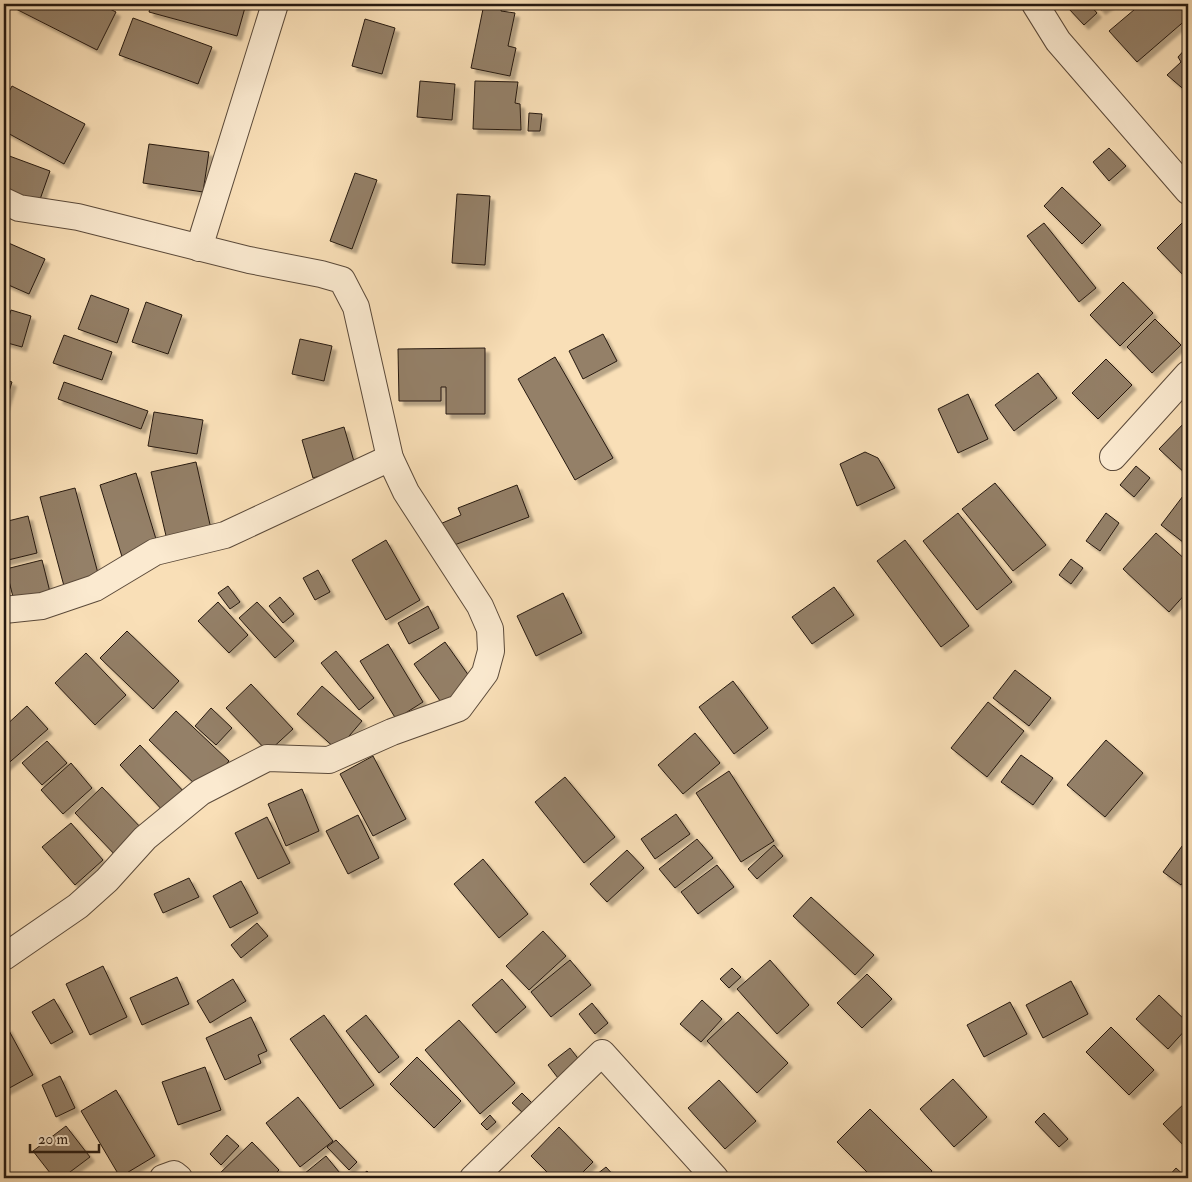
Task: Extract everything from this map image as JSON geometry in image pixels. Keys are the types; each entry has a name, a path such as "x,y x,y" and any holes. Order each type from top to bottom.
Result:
{"street":[{"path":"199,248 276,4"},
{"path":"1035,4 1058,41 1188,191"},
{"path":"4,201 19,208 78,217 199,248 342,280 356,307 390,458 406,492 480,606 490,629 491,651 485,672 459,708 392,732 329,760 267,758 201,792 145,838 107,880 78,906 4,957"},
{"path":"1114,457 1188,374"},
{"path":"4,610 42,606 95,588 155,552 225,535 390,458"},
{"path":"473,1178 602,1053 715,1178"},
{"path":"163,1178 174,1174 179,1178"}],"building":[{"path":"16,4 100,4 116,12 97,50 14,8"},
{"path":"151,4 246,4 237,36 149,12"},
{"path":"484,4 502,4 501,11 515,13 508,46 516,48 510,76 471,68"},
{"path":"1072,4 1089,4 1097,13 1084,25 1068,8"},
{"path":"1096,4 1110,4 1101,10"},
{"path":"1141,4 1188,4 1188,18 1137,62 1109,31"},
{"path":"133,18 212,47 198,84 119,55"},
{"path":"365,19 395,28 382,74 352,66"},
{"path":"1188,46 1188,93 1167,75 1181,62 1178,57"},
{"path":"420,81 455,84 452,120 417,117"},
{"path":"475,81 518,82 515,103 520,104 521,130 473,129"},
{"path":"12,86 85,124 64,164 4,131 4,101"},
{"path":"529,113 542,114 540,131 528,131"},
{"path":"149,144 209,152 203,192 143,183"},
{"path":"1109,148 1126,166 1109,181 1093,162"},
{"path":"4,154 50,171 37,208 4,196"},
{"path":"355,173 377,180 352,249 330,241"},
{"path":"1062,187 1101,225 1082,244 1044,206"},
{"path":"457,194 490,196 485,265 452,263"},
{"path":"1184,221 1188,225 1188,280 1157,248"},
{"path":"1044,223 1096,288 1079,302 1027,236"},
{"path":"4,241 45,259 29,294 4,283"},
{"path":"1123,282 1153,313 1120,346 1090,315"},
{"path":"91,295 129,309 117,343 78,329"},
{"path":"146,302 182,315 168,354 132,342"},
{"path":"11,310 31,316 22,347 4,342 4,333"},
{"path":"1155,319 1181,345 1152,373 1127,347"},
{"path":"603,334 617,361 583,379 569,351"},
{"path":"64,335 112,352 102,380 53,363"},
{"path":"300,339 332,346 324,381 292,374"},
{"path":"485,348 485,414 446,414 446,387 441,387 441,401 399,401 398,349"},
{"path":"555,357 613,458 575,480 518,379"},
{"path":"1106,359 1132,385 1098,419 1072,393"},
{"path":"1038,373 1057,398 1014,431 995,405"},
{"path":"4,379 12,382 4,407"},
{"path":"64,382 148,411 141,429 58,399"},
{"path":"968,394 988,439 958,453 938,409"},
{"path":"154,412 203,420 197,454 148,446"},
{"path":"1188,419 1188,476 1159,449"},
{"path":"344,427 355,465 313,478 302,440"},
{"path":"865,452 878,458 895,488 857,506 840,464"},
{"path":"196,462 211,529 167,540 151,472"},
{"path":"1136,466 1150,478 1134,497 1120,485"},
{"path":"136,473 159,549 123,560 100,485"},
{"path":"995,483 1046,545 1013,571 962,509"},
{"path":"517,485 529,517 449,547 440,524 461,515 458,508"},
{"path":"75,488 99,577 64,586 40,497"},
{"path":"1186,492 1188,494 1188,546 1161,525"},
{"path":"958,513 1012,582 977,610 923,541"},
{"path":"1106,513 1119,523 1100,551 1086,541"},
{"path":"28,516 37,553 4,561 4,522"},
{"path":"1156,533 1188,562 1188,591 1169,612 1123,569"},
{"path":"386,540 420,600 386,620 352,560"},
{"path":"905,540 969,626 941,647 877,561"},
{"path":"1071,559 1083,568 1071,584 1059,575"},
{"path":"42,560 52,600 16,609 6,569"},
{"path":"318,570 330,592 315,600 303,578"},
{"path":"228,586 240,602 230,609 218,593"},
{"path":"834,587 854,615 812,644 792,617"},
{"path":"563,593 582,633 536,656 517,616"},
{"path":"280,597 294,614 283,623 269,606"},
{"path":"218,602 248,635 229,653 198,621"},
{"path":"257,602 294,641 275,658 239,618"},
{"path":"428,606 439,628 409,644 398,623"},
{"path":"127,631 179,681 153,709 100,658"},
{"path":"445,642 474,683 443,705 414,664"},
{"path":"388,644 423,702 396,719 360,661"},
{"path":"336,651 374,698 359,710 321,663"},
{"path":"86,653 126,695 95,725 55,683"},
{"path":"1015,670 1051,698 1029,726 993,698"},
{"path":"733,681 768,728 734,754 699,707"},
{"path":"251,684 293,729 268,752 226,708"},
{"path":"322,686 362,721 337,750 297,714"},
{"path":"988,702 1024,731 987,777 951,748"},
{"path":"27,706 48,729 4,767 4,727"},
{"path":"211,708 232,728 216,745 195,726"},
{"path":"176,711 229,761 201,790 149,740"},
{"path":"695,733 720,763 683,794 658,765"},
{"path":"1106,740 1143,773 1105,817 1067,785"},
{"path":"47,741 67,763 42,785 22,763"},
{"path":"140,745 187,795 166,814 120,765"},
{"path":"1021,755 1053,778 1033,805 1001,782"},
{"path":"373,756 406,819 373,836 340,774"},
{"path":"71,763 92,788 63,814 41,790"},
{"path":"729,771 774,841 741,862 696,793"},
{"path":"565,777 615,837 584,863 535,802"},
{"path":"102,787 145,832 118,858 75,813"},
{"path":"302,789 319,831 286,846 268,804"},
{"path":"676,814 690,834 655,859 641,839"},
{"path":"358,815 379,858 348,874 326,831"},
{"path":"267,817 290,863 258,879 235,833"},
{"path":"71,823 103,860 75,885 42,847"},
{"path":"1188,838 1188,875 1181,885 1163,872"},
{"path":"697,839 713,858 675,888 659,869"},
{"path":"774,845 783,856 757,879 748,869"},
{"path":"627,850 644,868 607,902 590,884"},
{"path":"483,859 528,914 499,938 454,884"},
{"path":"717,865 734,887 698,914 681,892"},
{"path":"189,878 199,897 163,913 154,894"},
{"path":"241,881 258,913 230,928 213,896"},
{"path":"811,897 874,955 855,975 793,916"},
{"path":"257,923 268,936 241,958 231,945"},
{"path":"543,931 566,956 529,990 506,966"},
{"path":"570,960 591,985 551,1017 531,992"},
{"path":"770,960 809,1005 777,1034 737,989"},
{"path":"103,966 127,1017 90,1035 66,984"},
{"path":"732,968 741,977 729,988 720,979"},
{"path":"867,974 892,999 862,1028 837,1003"},
{"path":"177,977 189,1004 142,1025 130,998"},
{"path":"233,979 246,1001 210,1023 197,1001"},
{"path":"502,979 526,1007 496,1033 472,1005"},
{"path":"1071,981 1088,1014 1043,1038 1026,1005"},
{"path":"1159,995 1188,1023 1188,1027 1168,1049 1136,1019"},
{"path":"54,999 73,1032 51,1044 32,1012"},
{"path":"702,1000 722,1019 701,1042 680,1024"},
{"path":"1010,1002 1027,1034 984,1057 967,1025"},
{"path":"592,1003 608,1023 595,1034 579,1014"},
{"path":"738,1012 788,1063 757,1093 707,1041"},
{"path":"324,1015 374,1085 340,1109 290,1039"},
{"path":"366,1015 399,1057 379,1073 346,1031"},
{"path":"251,1017 267,1051 258,1055 261,1063 225,1080 206,1038"},
{"path":"459,1020 515,1083 480,1114 425,1050"},
{"path":"7,1027 33,1075 4,1091 4,1028"},
{"path":"1111,1027 1154,1070 1129,1095 1086,1052"},
{"path":"570,1048 580,1061 558,1078 548,1065"},
{"path":"417,1057 461,1101 434,1128 390,1084"},
{"path":"205,1067 221,1110 178,1125 162,1082"},
{"path":"60,1076 75,1108 56,1117 42,1085"},
{"path":"953,1079 987,1117 954,1147 920,1109"},
{"path":"719,1080 756,1121 725,1149 688,1108"},
{"path":"116,1090 155,1156 120,1177 81,1111"},
{"path":"522,1093 532,1103 523,1113 512,1103"},
{"path":"298,1097 333,1141 300,1167 266,1123"},
{"path":"1188,1100 1188,1150 1163,1124"},
{"path":"870,1109 932,1171 925,1178 873,1178 837,1142"},
{"path":"1044,1113 1068,1139 1059,1147 1035,1122"},
{"path":"490,1115 496,1122 487,1130 481,1124"},
{"path":"66,1126 90,1157 62,1178 54,1178 33,1151"},
{"path":"559,1127 593,1162 577,1178 553,1178 531,1156"},
{"path":"227,1135 239,1146 221,1165 210,1154"},
{"path":"336,1140 357,1162 349,1170 327,1147"},
{"path":"252,1142 279,1170 271,1178 215,1178"},
{"path":"326,1156 344,1178 299,1178"},
{"path":"606,1167 616,1178 592,1178"},
{"path":"1176,1168 1187,1178 1167,1178"},
{"path":"367,1171 373,1178 358,1178"}]}
